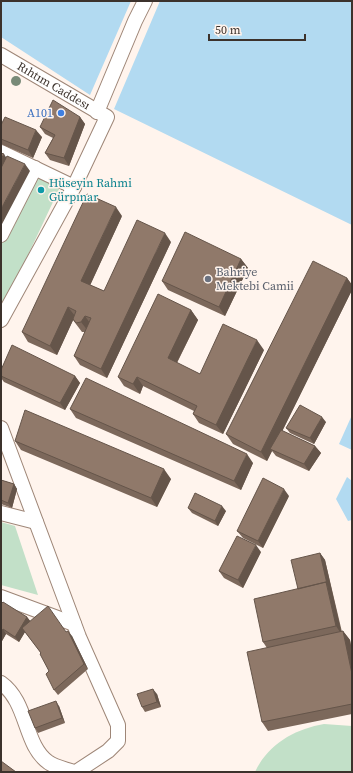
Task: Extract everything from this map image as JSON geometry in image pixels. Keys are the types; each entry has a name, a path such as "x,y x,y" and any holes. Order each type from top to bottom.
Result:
{"street":[{"path":"1,320 74,187 102,115 135,21 145,1"},
{"name":"Rıhtım Caddesı","path":"1,55 102,115"},
{"path":"1,152 74,187"},
{"path":"1,235 35,168"},
{"path":"1,428 74,624 118,725 118,741 108,751 75,772 48,762 36,749 24,716 10,689 1,683"},
{"path":"1,513 36,522"},
{"path":"1,597 74,624"}],"green space":[{"path":"35,173 61,185 3,308 1,307 1,243"},
{"path":"1,522 15,526 38,595 1,585"},
{"path":"324,724 352,726 352,772 255,772 267,753 284,739 313,726"}],"water":[{"path":"1,1 131,1 90,95 1,37"},
{"path":"160,1 352,1 352,225 114,109"},
{"path":"352,415 352,450 339,444"},
{"path":"347,477 352,481 352,520 348,521 336,499"}],"building":[{"path":"53,100 80,117 64,158 45,153 55,135 40,127"},
{"path":"5,117 36,130 28,150 1,139 1,125"},
{"path":"7,156 25,164 1,209 1,168"},
{"path":"87,194 116,207 81,281 104,291 137,220 165,233 101,369 74,356 91,318 85,316 81,322 76,323 73,319 76,311 68,307 50,346 22,332"},
{"name":"Bahriye Mektebi Camii","path":"185,232 241,259 219,307 162,281"},
{"path":"313,261 347,278 261,452 226,434"},
{"path":"158,294 191,310 168,358 200,374 223,324 257,340 216,425 193,414 197,406 137,377 133,384 118,377"},
{"path":"12,345 75,376 60,403 1,376 1,370"},
{"path":"86,378 247,454 234,481 70,409"},
{"path":"300,405 322,417 310,438 286,428"},
{"path":"25,410 164,469 151,498 15,441"},
{"path":"281,430 315,446 304,464 270,449"},
{"path":"263,478 284,489 258,541 237,531"},
{"path":"1,480 14,484 8,503 1,500"},
{"path":"195,493 222,506 215,521 188,508"},
{"path":"237,536 256,545 238,580 219,571"},
{"path":"320,553 327,584 326,582 298,589 291,560"},
{"path":"326,582 336,626 263,642 254,599"},
{"path":"3,602 27,617 15,637 3,629 1,632 1,604"},
{"path":"48,606 66,632 68,631 84,664 54,690 46,674 49,671 40,654 41,653 22,628"},
{"path":"343,631 352,674 352,704 262,722 247,652"},
{"path":"153,689 157,702 142,707 137,694"},
{"path":"56,701 62,718 35,728 28,711"},
{"path":"1,761 16,772 1,772"}],"place":[{"name":"A101","path":"61,113"},
{"name":"Hüseyin Rahmi Gürpınar","path":"41,190"},
{"name":"Bahriye Mektebi Camii","path":"208,279"}]}
